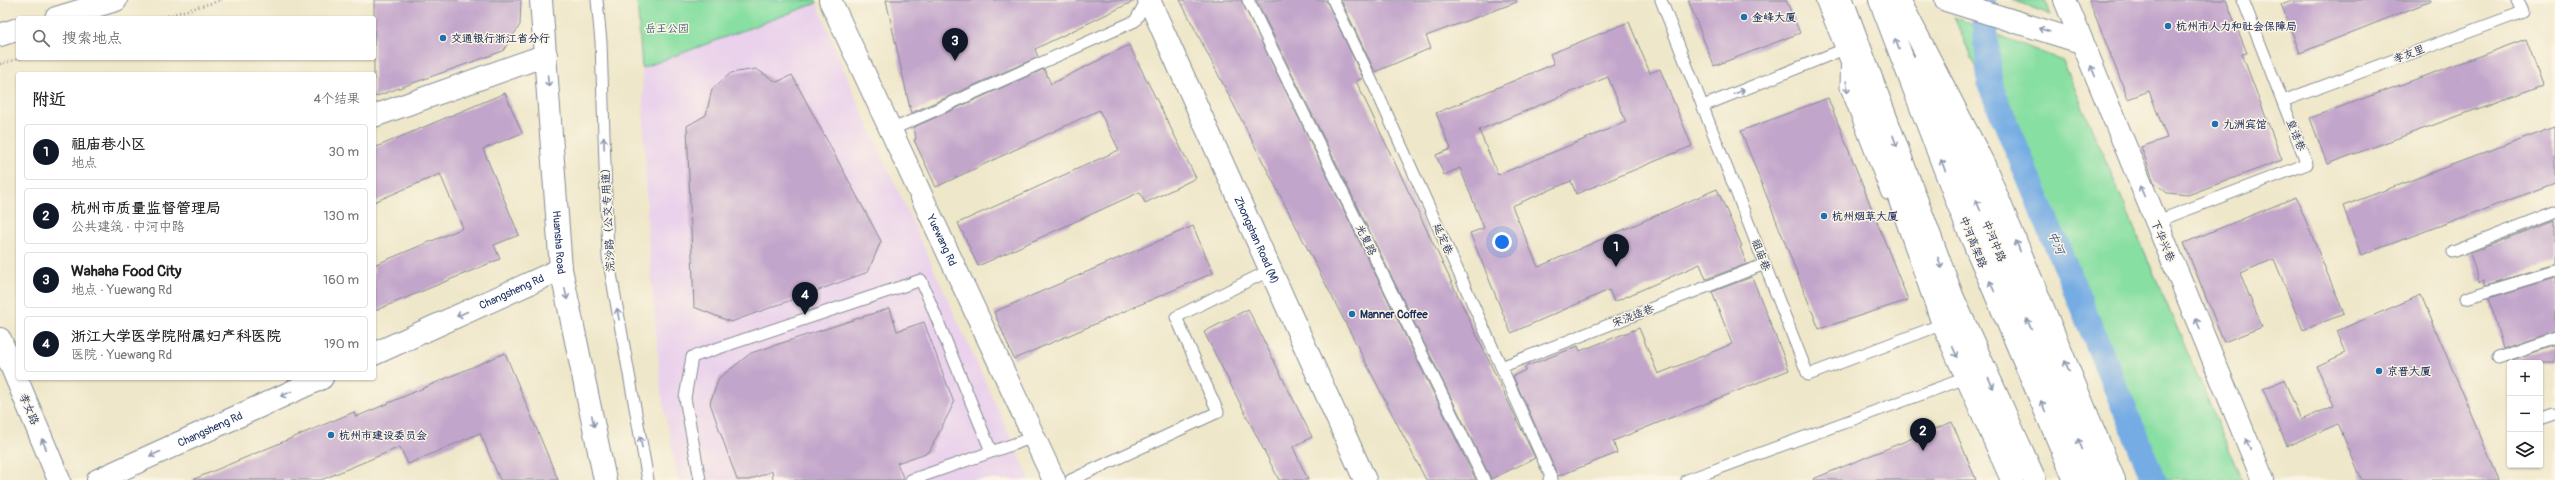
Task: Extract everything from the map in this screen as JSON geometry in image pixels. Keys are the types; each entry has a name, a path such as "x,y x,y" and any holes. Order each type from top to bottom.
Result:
{"main road":[{"path":"63,16 116,0"},
{"name":"Huansha Road","path":"541,0 561,269 605,480"},
{"name":"Zhongshan Road (M)","path":"1148,0 1365,480"},
{"path":"1827,0 1847,48 1943,324 2012,480"},
{"path":"1842,0 1953,298 2035,480"},
{"name":"中河高架路","path":"1880,0 1965,222 2075,480"},
{"path":"1899,0 1984,165 2114,480"},
{"name":"中河中路","path":"1899,0 1970,184 2095,480"},
{"path":"1946,0 2082,42"},
{"name":"下华兴巷","path":"2065,0 2155,222 2264,480"},
{"name":"Yuewang Rd","path":"833,1 891,130 1054,480"},
{"path":"0,35 16,30"},
{"path":"376,115 546,55"},
{"name":"Changsheng Rd","path":"376,353 561,269"},
{"name":"孝女路","path":"0,338 16,377"},
{"name":"孝女路","path":"17,380 59,480"},
{"name":"Changsheng Rd","path":"98,480 318,380"}],"lane":[{"name":"浣沙路（公交专用道）","path":"597,0 601,42 608,257 648,480"},
{"path":"891,130 1135,21 1148,0"},
{"name":"光复路","path":"1248,0 1484,480"},
{"name":"延定巷","path":"1333,0 1377,92 1551,479"},
{"name":"祖庙巷","path":"1661,0 1808,375 1943,324"},
{"name":"皇诰巷","path":"2155,222 2307,164 2243,0"},
{"name":"孝友里","path":"2283,101 2523,12 2518,0"},
{"path":"1703,106 1847,48"},
{"path":"2452,252 2555,212"},
{"name":"宋浇造巷","path":"1501,367 1765,264"},
{"path":"1071,480 1218,412 1176,317 1270,270"},
{"path":"2466,298 2555,271"},
{"path":"700,480 685,398 692,357 921,280 991,452"},
{"path":"2498,358 2555,338"},
{"path":"1687,480 1966,378"},
{"path":"2543,420 2555,416"},
{"path":"911,480 1034,436"}],"path":[{"path":"167,16 222,0"},
{"path":"0,64 16,60"}],"shaded area":[{"path":"817,3 854,94 1030,480 678,480 661,391 648,239 642,68"}],"green space":[{"name":"岳王公园","path":"637,0 816,0 817,3 642,68"},
{"path":"2013,0 2045,0 2051,15"},
{"path":"1954,17 2063,61 2242,480 2151,480"}],"building":[{"name":"交通银行浙江省分行","path":"374,0 521,0 520,25 503,51 376,96 376,72 374,72 374,60 376,60 376,16 374,16"},
{"path":"886,0 1136,0 1035,49 1038,57 911,113"},
{"path":"1180,0 1241,0 1476,480 1426,480"},
{"path":"1256,0 1326,0 1363,78 1356,81 1535,458 1491,479"},
{"path":"1341,0 1516,0 1517,2 1426,36 1431,48 1375,72"},
{"name":"金峰大厦","path":"1688,0 1786,0 1800,33 1714,66"},
{"path":"2089,0 2226,0 2247,53 2242,54 2282,160 2188,195 2167,193 2154,182 2141,147 2167,138 2149,91 2128,99"},
{"path":"2292,0 2431,1 2300,53 2281,4"},
{"path":"1629,22 1650,73 1660,69 1692,146 1576,194 1571,181 1512,206 1538,267 1717,189 1742,246 1740,247 1747,264 1706,279 1700,264 1614,302 1609,290 1511,333 1470,233 1484,228 1460,168 1444,175 1436,155 1451,149 1436,113 1554,64 1550,54","holes":["1608,77 1626,122 1498,175 1479,130"]},
{"path":"2526,39 2543,85 2327,164 2310,118"},
{"path":"1129,45 1196,178 1145,203 1140,192 978,266 958,223 1119,150 1099,110 936,187 914,140 916,139 914,127 1044,69 1051,84"},
{"path":"756,69 777,82 792,75 881,241 868,272 731,322 694,307 687,126 706,115 712,89 731,73"},
{"path":"505,93 522,133 483,149 519,235 494,245 500,259 376,310 376,264 463,228 440,174 376,201 376,147"},
{"name":"杭州烟草大厦","path":"1828,98 1908,300 1819,329 1741,131"},
{"path":"2555,126 2555,183 2361,255 2343,206"},
{"path":"2296,197 2344,314 2303,330 2274,259 2240,273 2262,327 2224,342 2184,243"},
{"path":"2555,220 2555,264 2486,285 2484,280 2479,282 2470,253"},
{"path":"1193,226 1213,273 1014,359 994,312"},
{"path":"1752,277 1789,370 1613,441 1617,453 1558,476 1513,376 1526,370 1525,367 1578,346 1580,351 1639,328 1658,374 1732,344 1712,292"},
{"path":"2555,278 2555,331 2503,349 2489,298"},
{"name":"京晋大厦","path":"2421,295 2499,480 2362,480 2338,424 2287,446 2263,389 2284,380 2301,420 2334,406 2317,366 2346,353 2337,331"},
{"path":"890,308 897,331 924,322 954,403 929,452 897,463 904,480 773,480 772,471 749,480 737,480 710,403 719,378 751,353"},
{"path":"1248,309 1312,437 1293,447 1308,480 1279,480 1204,332"},
{"path":"2555,345 2555,363 2543,363 2543,360 2513,360"},
{"path":"505,353 558,480 500,480 480,433 408,464 400,447 321,480 192,480 354,412 356,417"},
{"path":"1952,422 1976,480 1813,480 1813,479"}],"waterway":[{"name":"中河","path":"1983,0 1990,85 2154,480"}],"place":[{"name":"金峰大厦","path":"1744,17"},
{"name":"杭州市人力和社会保障局","path":"2168,26"},
{"name":"交通银行浙江省分行","path":"443,38"},
{"name":"Wahaha Food City","path":"955,61"},
{"name":"九洲宾馆","path":"2215,124"},
{"name":"杭州烟草大厦","path":"1824,216"},
{"name":"祖庙巷小区","path":"1616,267"},
{"name":"Manner Coffee","path":"1352,314"},
{"name":"浙江大学医学院附属妇产科医院","path":"805,315"},
{"name":"京晋大厦","path":"2379,371"},
{"name":"杭州市建设委员会","path":"331,435"},
{"name":"杭州市质量监督管理局","path":"1923,451"}]}
